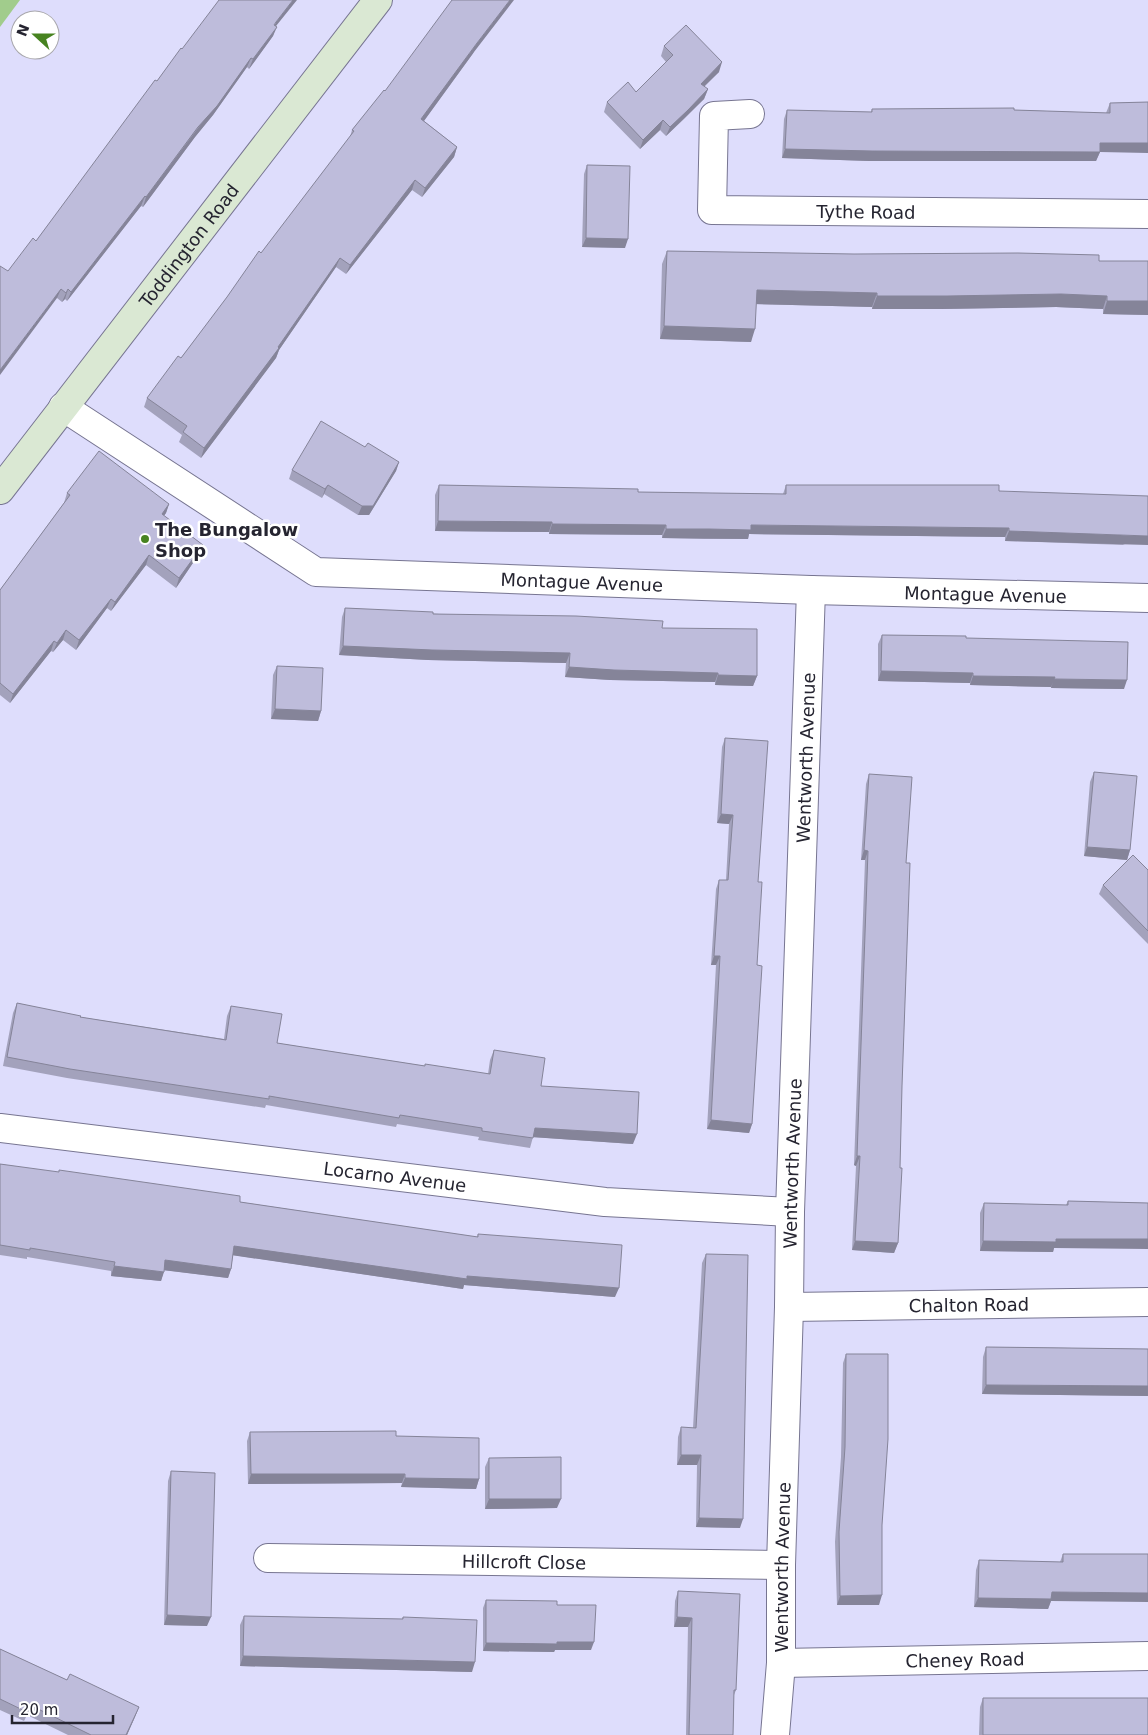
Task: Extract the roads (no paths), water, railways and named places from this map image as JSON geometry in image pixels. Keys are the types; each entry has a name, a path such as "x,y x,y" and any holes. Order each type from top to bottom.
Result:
{"main road":[{"name":"Toddington Road","path":"0,490 378,0"}],"street":[{"name":"Tythe Road","path":"750,114 714,116 712,210 1148,214"},
{"name":"Montague Avenue","path":"63,407 316,572 811,590 1148,598"},
{"name":"Wentworth Avenue","path":"775,1735 781,1662 780,1565 811,590"},
{"name":"Locarno Avenue","path":"0,1128 605,1202 790,1212"},
{"name":"Chalton Road","path":"789,1307 1148,1302"},
{"name":"Hillcroft Close","path":"268,1558 780,1565"},
{"name":"Cheney Road","path":"781,1662 1148,1656"}],"place":[{"name":"The Bungalow Shop","path":"145,539"}]}
